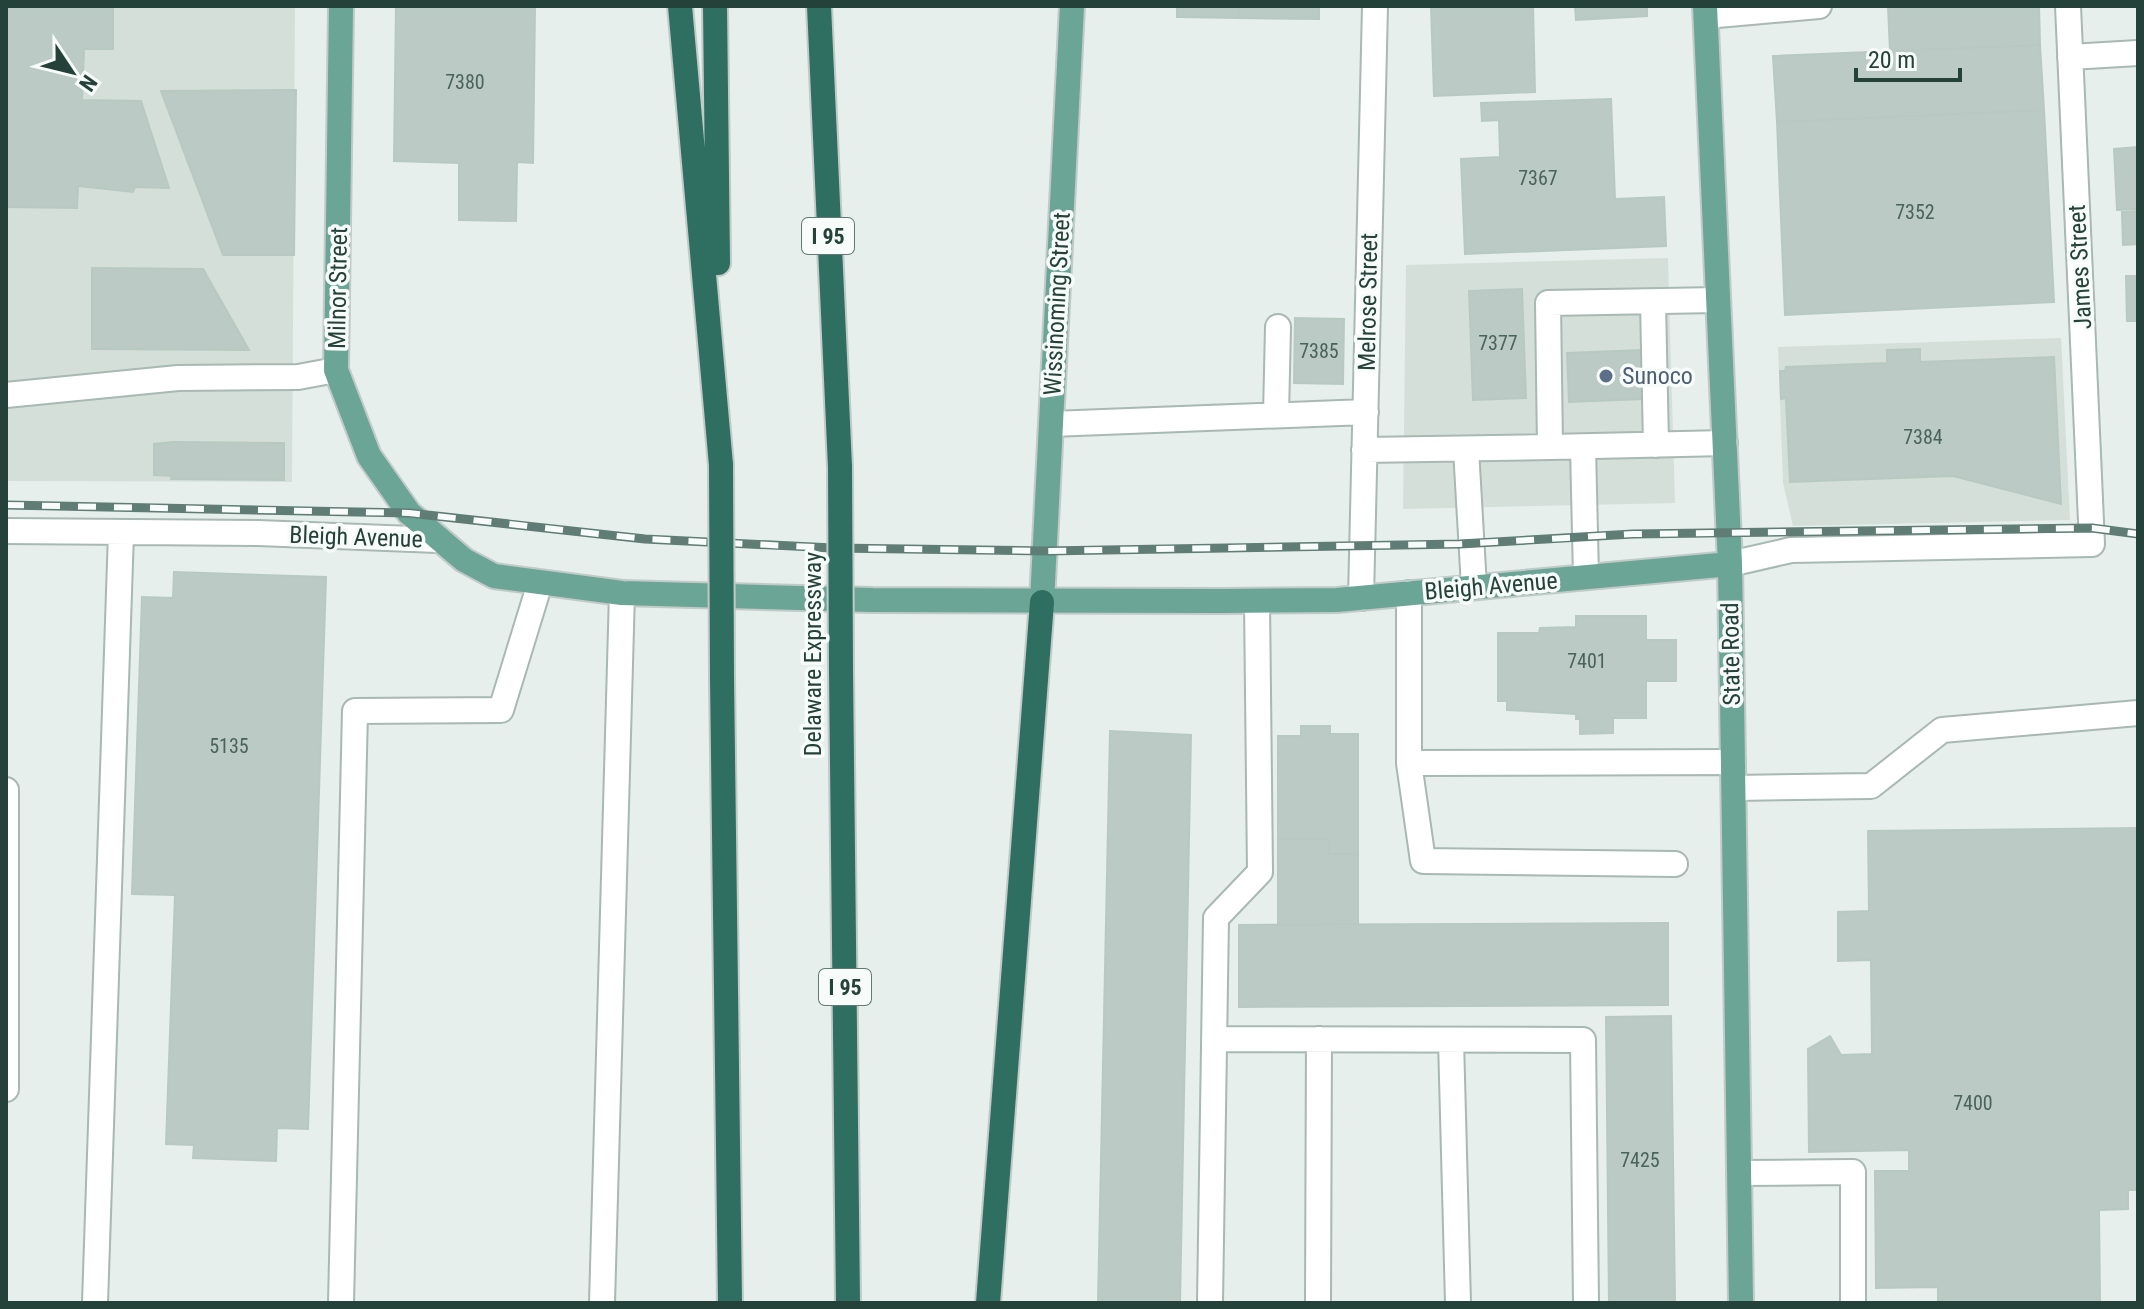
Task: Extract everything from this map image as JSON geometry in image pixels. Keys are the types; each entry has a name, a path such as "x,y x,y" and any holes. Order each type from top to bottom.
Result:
{"highway":[{"path":"680,6 721,465"},
{"path":"715,6 730,1303"},
{"name":"Delaware Expressway","path":"819,6 840,467 848,1303"},
{"path":"988,1303 1042,602"}],"main road":[{"name":"Milnor Street","path":"341,6 336,370 369,456 409,513 438,540"},
{"name":"Wissinoming Street","path":"1042,602 1072,6"},
{"name":"State Road","path":"1706,11 1730,564 1741,1303"},
{"name":"Bleigh Avenue","path":"438,540 464,560 494,576 540,583 622,593 873,600 1042,602 1361,598 1730,564"}],"street":[{"name":"Melrose Street","path":"1361,598 1375,6"},
{"path":"1706,11 1819,6"},
{"name":"James Street","path":"2068,6 2092,528"},
{"path":"2070,57 2138,53"},
{"path":"1550,447 1548,303 1718,300"},
{"path":"1653,302 1656,445"},
{"path":"1276,415 1278,327"},
{"path":"6,395 178,378 298,377 336,370"},
{"path":"1051,424 1366,412"},
{"path":"1364,450 1725,443"},
{"path":"1583,447 1586,577"},
{"path":"1466,449 1474,587"},
{"name":"Bleigh Avenue","path":"1730,564 1791,550 2092,544 2092,528"},
{"name":"Bleigh Avenue","path":"6,531 438,540"},
{"path":"95,1303 121,533"},
{"path":"341,1303 355,711 501,710 540,583"},
{"path":"602,1303 622,593"},
{"path":"1409,593 1409,763 1423,861 1675,864"},
{"path":"1210,1303 1216,918 1260,872 1257,601"},
{"path":"1734,788 1871,786 1942,730 2138,713"},
{"path":"1409,763 1733,762"},
{"path":"6,790 6,1089"},
{"path":"1214,1039 1583,1040 1586,1303"},
{"path":"1318,1303 1319,1039"},
{"path":"1451,1040 1458,1303"},
{"path":"1739,1173 1853,1172 1853,1303"}],"shaded area":[{"path":"6,6 295,6 292,482 6,481"},
{"path":"1668,258 1675,503 1403,509 1406,265"},
{"path":"2061,338 2070,520 1793,526 1783,483 1778,347"}],"building":[{"path":"6,6 113,6 113,49 84,49 82,100 141,101 169,188 135,187 133,192 78,186 77,208 6,207"},
{"path":"396,6 535,6 533,163 517,162 516,221 459,220 459,163 394,161"},
{"path":"1177,6 1240,6 1239,18 1177,17"},
{"path":"1240,6 1319,6 1319,19 1239,18"},
{"path":"1431,6 1533,6 1535,92 1434,96"},
{"path":"1575,6 1647,6 1647,16 1576,20"},
{"path":"1888,6 2039,6 2040,45 1890,51"},
{"path":"2040,45 2044,110 1777,122 1773,56"},
{"path":"296,90 294,255 223,255 161,91"},
{"path":"1611,99 1615,199 1664,197 1666,246 1465,254 1461,159 1500,157 1499,120 1482,121 1481,103"},
{"path":"2044,110 2054,302 1785,315 1777,122"},
{"path":"2138,147 2138,209 2117,210 2114,149"},
{"path":"2138,211 2138,244 2123,245 2122,212"},
{"path":"92,268 203,269 249,350 92,349"},
{"path":"2126,276 2138,276 2138,321 2127,321"},
{"path":"1522,289 1526,398 1473,400 1469,291"},
{"path":"1295,318 1344,319 1343,384 1294,383"},
{"path":"1920,349 1920,362 2054,357 2061,504 1953,476 1790,482 1786,398 1781,399 1780,371 1785,371 1786,367 1887,363 1887,350"},
{"name":"Sunoco","path":"1642,350 1644,399 1569,402 1567,353"},
{"path":"284,443 284,480 171,479 172,476 154,475 154,444"},
{"path":"174,572 326,577 308,1129 277,1128 276,1161 193,1158 194,1145 166,1144 175,895 132,894 142,597 173,598"},
{"path":"1576,616 1646,616 1646,640 1676,640 1676,681 1646,681 1646,718 1613,718 1613,733 1580,734 1580,719 1576,719 1576,714 1507,710 1507,701 1498,701 1498,633 1539,633 1540,628 1576,627"},
{"path":"1301,726 1330,726 1330,734 1358,734 1358,854 1329,854 1329,839 1278,839 1278,736 1301,736"},
{"path":"1110,731 1191,735 1180,1303 1098,1303"},
{"path":"2138,828 2138,1190 2128,1190 2128,1209 2099,1210 2100,1303 1938,1303 1938,1287 1876,1288 1875,1171 1909,1171 1909,1150 1809,1152 1808,1049 1830,1036 1841,1055 1872,1054 1871,960 1838,961 1838,912 1869,911 1868,831"},
{"path":"1278,839 1329,839 1329,854 1358,854 1358,924 1278,925"},
{"path":"1668,923 1668,1005 1239,1007 1239,925"},
{"path":"1671,1016 1675,1303 1609,1303 1606,1017"}],"railway":[{"path":"6,505 409,513 645,539 833,548 1045,551 1460,544 1633,534 2092,528 2138,534"}],"place":[{"name":"Sunoco","path":"1606,376"}]}
